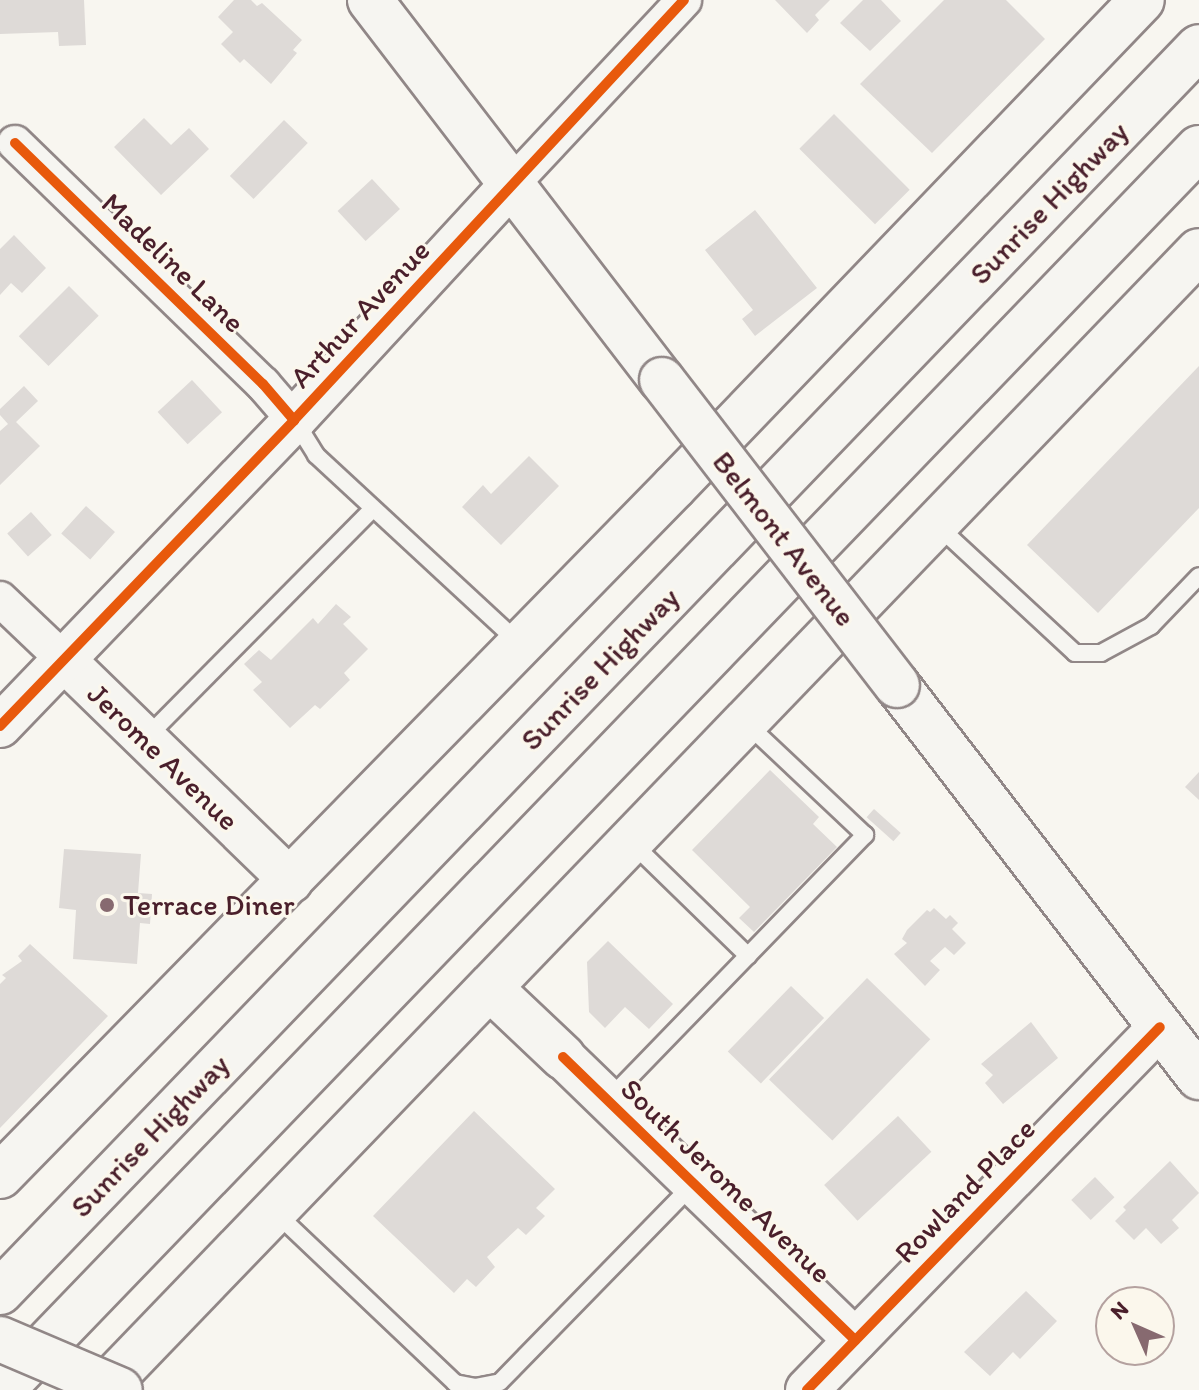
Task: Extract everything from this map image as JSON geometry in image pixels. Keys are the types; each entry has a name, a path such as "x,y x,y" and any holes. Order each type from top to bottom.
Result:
{"main road":[{"name":"Belmont Avenue","path":"370,0 1199,1077"},
{"path":"0,1176 521,645 1142,0"},
{"name":"Sunrise Highway","path":"0,1292 1199,47"},
{"path":"2,1390 1199,148"},
{"path":"102,1390 938,526 1199,251"},
{"name":"South Jerome Avenue","path":"491,989 563,1057"},
{"path":"0,1339 120,1390"}],"street":[{"name":"Arthur Avenue","path":"0,726 294,420 684,0"},
{"name":"Madeline Lane","path":"15,143 263,384 294,420"},
{"name":"Jerome Avenue","path":"0,599 291,881"},
{"name":"Rowland Place","path":"807,1390 1160,1027"},
{"name":"South Jerome Avenue","path":"563,1057 855,1340"}],"lane":[{"path":"294,420 316,455 521,645"},
{"path":"144,739 373,509"},
{"path":"938,526 1075,653 1101,653 1151,626 1199,576"},
{"path":"608,1100 865,835 746,723"},
{"path":"631,842 748,956"},
{"path":"275,1212 455,1383 475,1387 500,1382 693,1183"}],"building":[{"path":"0,0 84,0 86,45 59,46 58,32 0,34"},
{"path":"234,0 251,0 257,6 262,3 302,40 293,50 297,53 271,84 244,59 240,63 221,44 233,32 218,17"},
{"path":"775,0 830,0 815,15 819,20 807,33"},
{"path":"863,0 881,0 901,21 870,51 840,23"},
{"path":"944,0 1006,0 1045,39 932,153 860,84"},
{"path":"834,114 910,190 875,224 799,149"},
{"path":"144,118 171,145 189,128 209,149 161,195 114,147"},
{"path":"284,120 308,143 254,199 230,176"},
{"path":"372,179 400,209 366,241 338,211"},
{"path":"755,210 817,288 755,336 742,319 753,310 705,250"},
{"path":"14,235 46,268 22,293 11,283 0,295 0,249"},
{"path":"69,286 99,316 48,366 19,336"},
{"path":"1199,366 1199,508 1098,613 1027,545"},
{"path":"192,380 222,412 188,444 158,412"},
{"path":"24,386 38,401 16,422 40,446 0,485 0,431 8,424 0,415 0,409"},
{"path":"529,456 559,486 501,545 462,507 483,485 491,494"},
{"path":"86,506 115,532 90,560 61,533"},
{"path":"31,512 52,535 28,556 7,533"},
{"path":"336,604 351,617 343,624 368,649 344,673 350,680 320,709 315,705 290,728 253,690 262,682 244,664 259,650 271,660 313,618 318,624"},
{"path":"770,770 819,817 813,824 837,847 754,932 739,918 750,907 692,850"},
{"path":"1199,772 1199,800 1185,787"},
{"path":"874,809 901,833 893,841 867,817"},
{"path":"64,849 141,854 138,893 152,894 150,924 140,923 137,964 73,959 76,910 59,908"},
{"path":"934,908 946,919 950,915 958,923 952,929 966,943 954,955 945,947 930,961 940,970 925,986 894,954 907,943 902,939 907,930 927,910 930,912"},
{"path":"608,941 673,1004 649,1029 625,1007 605,1028 589,1012 587,962"},
{"path":"30,944 108,1016 0,1128 0,984 6,978 2,975 22,961 18,956"},
{"path":"867,978 930,1039 832,1141 769,1079"},
{"path":"791,986 824,1018 761,1083 728,1051"},
{"path":"1031,1022 1058,1058 1003,1104 985,1083 993,1075 981,1064"},
{"path":"474,1111 555,1189 536,1208 545,1216 526,1235 518,1228 487,1257 495,1267 476,1287 467,1279 454,1293 373,1216"},
{"path":"898,1116 931,1152 858,1221 824,1185"},
{"path":"1170,1161 1199,1193 1172,1220 1179,1228 1161,1244 1146,1228 1134,1240 1115,1221 1126,1210 1123,1207"},
{"path":"1095,1177 1114,1197 1091,1220 1071,1200"},
{"path":"1026,1291 1057,1321 1020,1359 1013,1352 990,1376 964,1352"}],"cycle path":[{"path":"0,726 294,420 684,0"},
{"path":"15,143 263,384 294,420"},
{"path":"807,1390 1160,1027"},
{"path":"563,1057 855,1340"}],"place":[{"name":"Terrace Diner","path":"107,905"}]}
